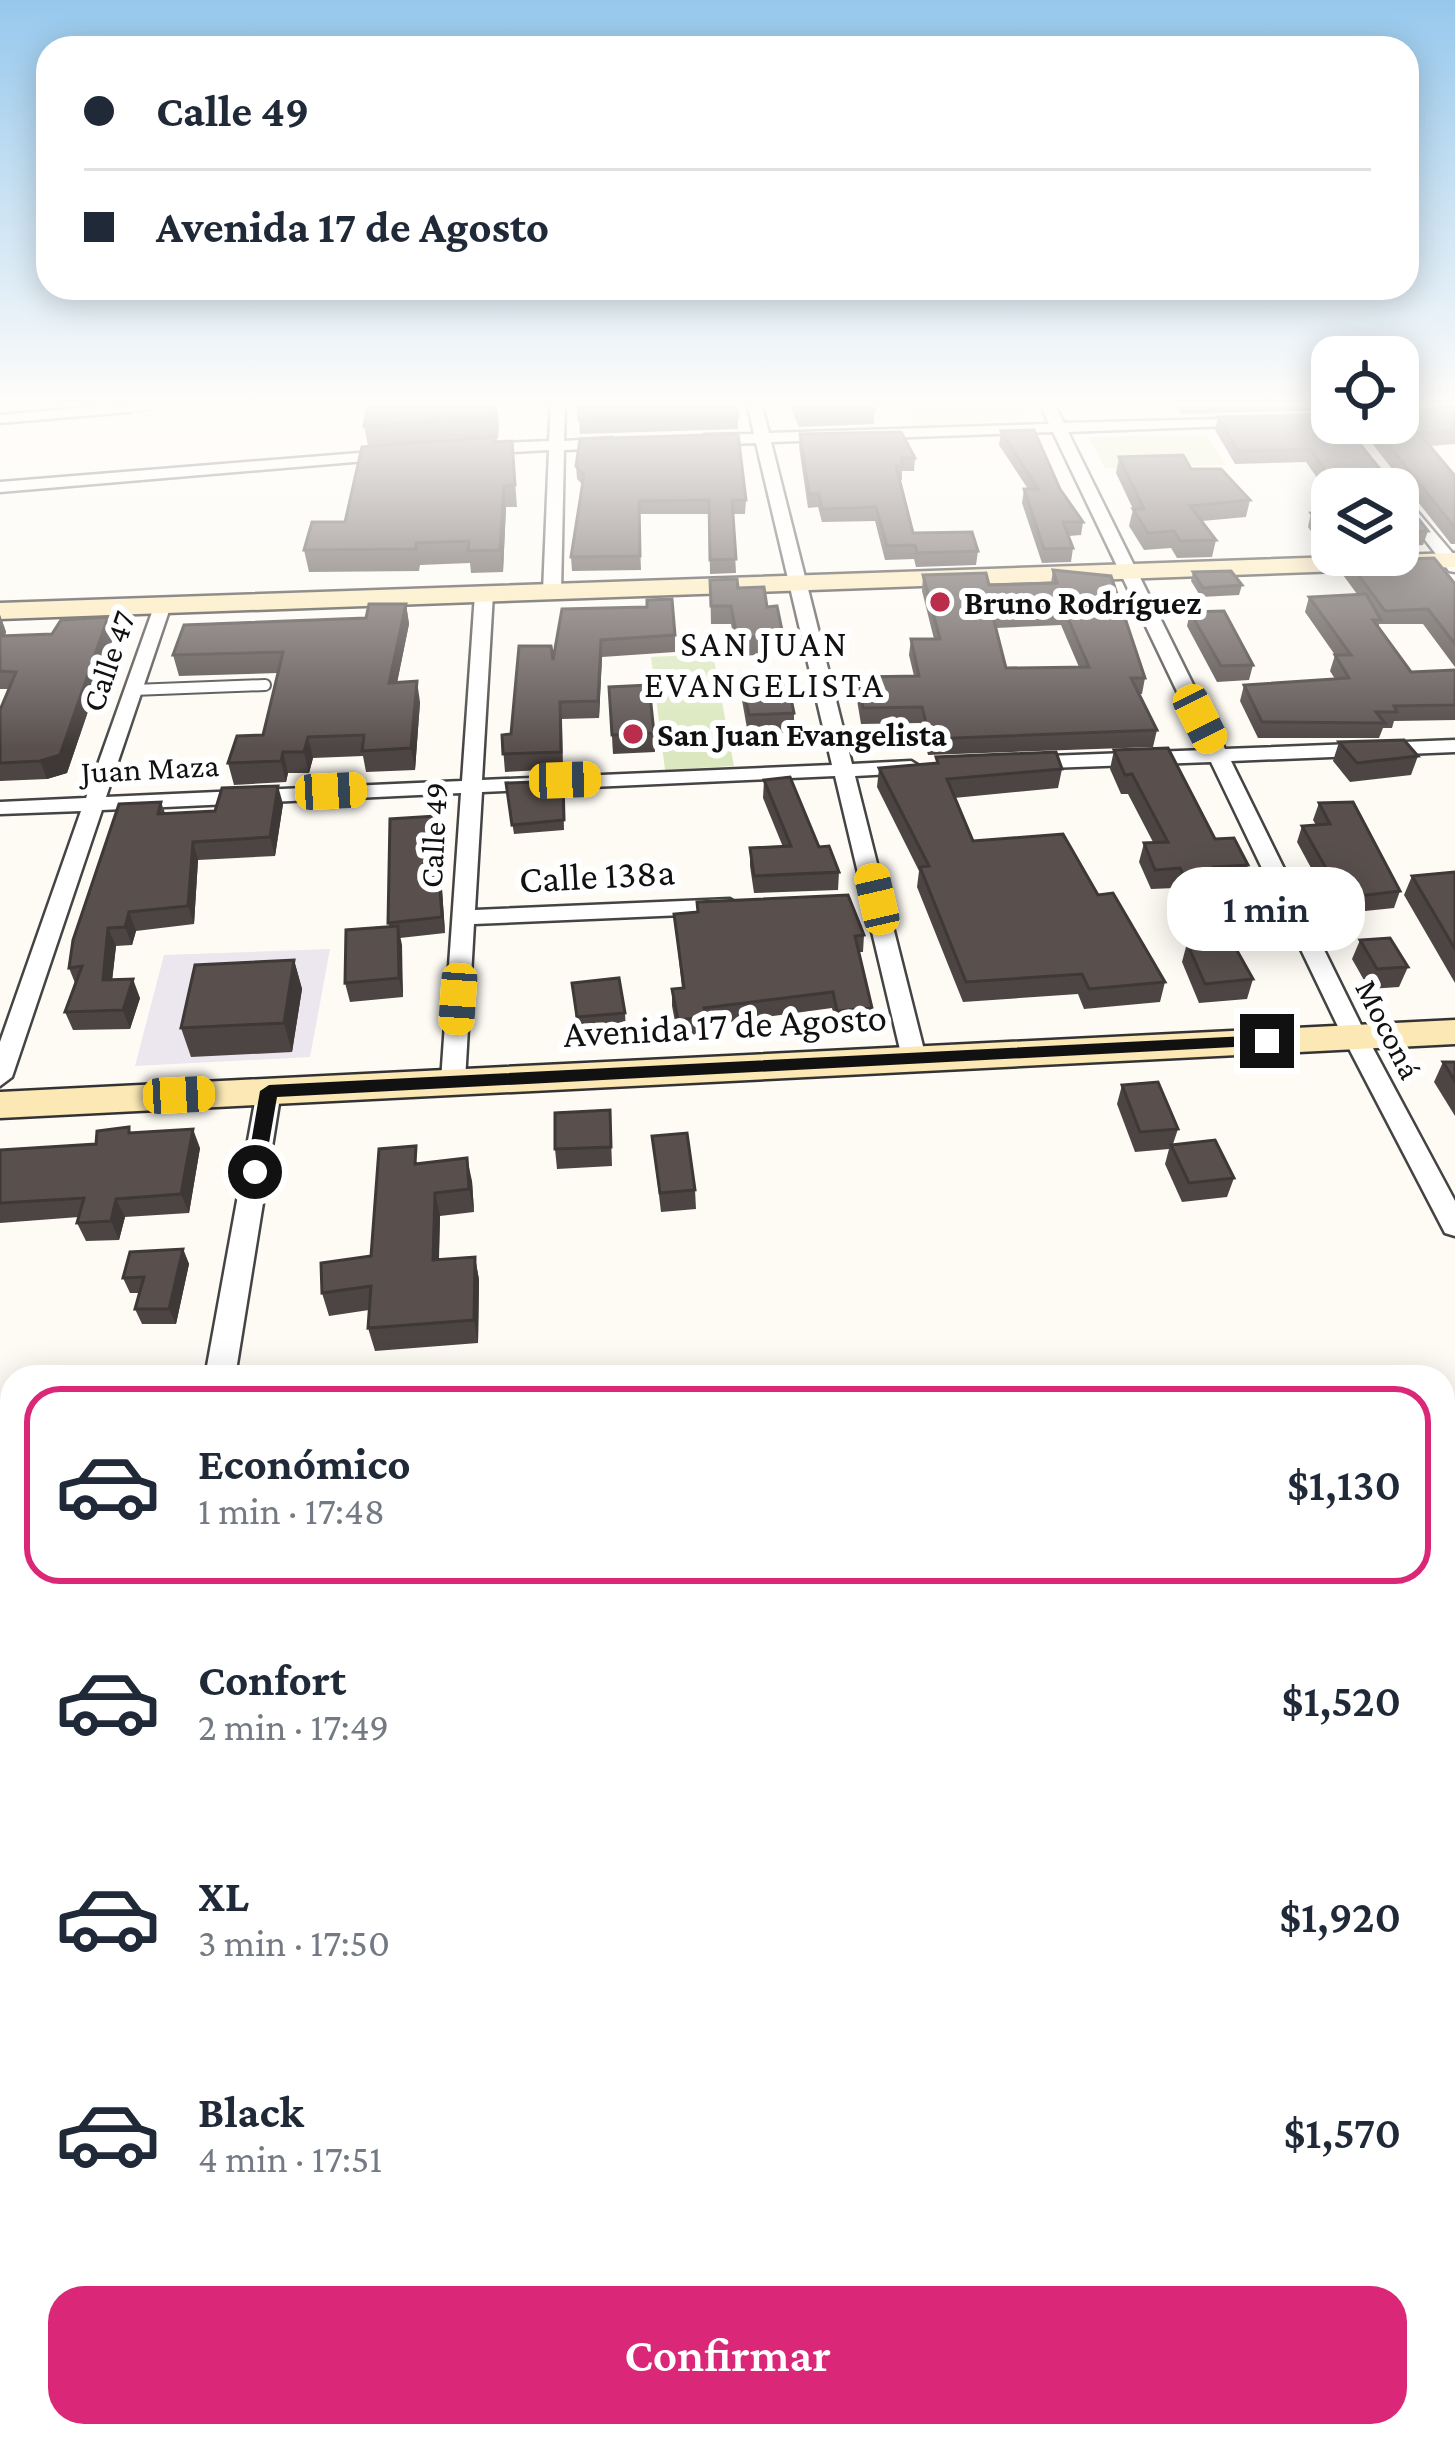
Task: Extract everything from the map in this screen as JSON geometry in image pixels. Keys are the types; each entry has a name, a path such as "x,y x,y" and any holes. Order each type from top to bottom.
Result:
{"main road":[{"path":"0,611 1453,562"},
{"name":"Avenida 17 de Agosto","path":"0,1105 1455,1032"}],"street":[{"path":"552,592 554,520"},
{"path":"783,520 845,769 865,900 914,1058"},
{"name":"Moconá","path":"1102,520 1355,1037 1455,1226"},
{"path":"1419,520 1453,562"},
{"name":"Calle 49","path":"453,1081 484,594"},
{"name":"Calle 47","path":"0,1077 162,605"},
{"path":"1009,763 1455,746"},
{"name":"Juan Maza","path":"0,808 472,783 939,766"},
{"name":"Calle 138a","path":"464,917 762,904"},
{"path":"222,1365 269,1091"}],"lane":[{"path":"134,690 265,685"}],"shaded area":[{"path":"330,949 310,1057 135,1066 164,955"}],"green space":[{"path":"713,654 734,766 665,770 651,657"}],"building":[{"path":"502,520 500,550 468,551 469,541 416,543 416,549 304,550 312,522"},
{"path":"577,520 639,520 640,556 571,557"},
{"path":"709,520 733,520 736,559 710,560"},
{"path":"880,520 910,520 913,533 972,532 978,551 917,553 915,545 887,546"},
{"path":"1034,520 1082,520 1063,522 1073,548 1044,549"},
{"path":"1140,520 1201,520 1216,540 1180,541 1174,531 1148,533"},
{"path":"1434,558 1455,584 1455,644 1428,609 1385,611 1359,576 1419,576 1419,559"},
{"path":"1053,570 1111,576 1145,678 1131,678 1157,730 930,739 922,707 863,708 858,677 919,676 911,639 940,639 923,575 986,573 989,585 1057,583","holes":["1064,609 1089,667 1006,668 992,613"]},
{"path":"1231,571 1242,585 1203,588 1193,572"},
{"path":"737,579 738,588 764,587 767,607 777,606 783,635 737,638 731,606 711,606 710,580"},
{"path":"1366,594 1381,620 1373,620 1411,672 1455,670 1455,705 1394,706 1397,712 1376,712 1385,723 1262,722 1244,685 1349,678 1335,655 1351,655 1309,597"},
{"path":"672,599 675,635 601,640 598,701 560,702 561,752 503,754 502,735 511,734 519,646 551,646 553,660 562,609 647,607 647,600"},
{"path":"369,604 406,604 389,683 417,681 411,748 362,751 364,735 308,737 304,752 283,752 281,761 228,763 237,736 263,735 283,652 173,655 184,625 366,618"},
{"path":"1224,611 1253,665 1221,666 1190,612"},
{"path":"108,617 60,755 0,763 0,710 16,672 0,671 0,636 52,634 61,620"},
{"path":"787,679 794,713 749,715 742,681"},
{"path":"649,685 654,733 612,735 609,687"},
{"path":"1404,740 1418,756 1357,763 1339,742"},
{"path":"1168,748 1215,839 1234,838 1248,865 1214,867 1236,907 1202,911 1180,868 1155,870 1144,843 1168,842 1114,750"},
{"path":"1056,752 1062,769 947,779 973,841 1063,834 1098,895 1113,893 1165,982 1089,989 1082,974 966,982 920,867 929,866 879,768 938,763 936,757"},
{"path":"790,777 819,847 829,846 839,872 754,876 750,848 791,846 764,780"},
{"path":"563,781 564,820 512,825 506,783"},
{"path":"278,786 270,837 193,842 188,906 129,912 125,927 108,928 103,980 133,979 123,1010 65,1012 82,966 69,968 73,940 119,804 161,802 158,814 215,811 222,788"},
{"path":"1353,802 1400,891 1343,898 1302,826 1330,824 1319,803"},
{"path":"435,816 442,917 388,923 390,819"},
{"path":"1455,872 1455,949 1412,876"},
{"path":"848,895 864,935 855,936 872,1008 837,1011 833,992 704,1008 706,1017 678,1020 672,989 684,988 674,914 698,912 697,902"},
{"path":"398,926 399,978 345,983 346,930"},
{"path":"1390,938 1408,967 1377,969 1360,940"},
{"path":"1219,939 1220,948 1235,947 1253,979 1205,984 1187,943"},
{"path":"294,960 284,1023 181,1028 195,965"},
{"path":"619,978 625,1013 577,1017 572,983"},
{"path":"1443,1062 1455,1062 1455,1081"},
{"path":"1158,1082 1178,1129 1140,1132 1122,1085"},
{"path":"610,1110 611,1147 555,1149 555,1113"},
{"path":"129,1127 129,1133 193,1129 181,1194 116,1199 111,1221 77,1223 84,1198 0,1203 0,1150 96,1144 97,1131"},
{"path":"687,1133 695,1190 660,1193 652,1136"},
{"path":"1215,1140 1234,1178 1189,1183 1171,1145"},
{"path":"416,1146 415,1164 467,1158 469,1189 435,1193 433,1260 475,1257 474,1320 368,1328 371,1286 322,1293 321,1263 371,1256 379,1149"},
{"path":"183,1249 169,1309 135,1309 144,1277 123,1278 130,1252"}],"place":[{"name":"Bruno Rodríguez","path":"940,602"},
{"name":"San Juan Evangelista","path":"633,734"}],"district":[{"name":"SAN JUAN EVANGELISTA","path":"765,664"}],"route":[{"path":"255,1172 269,1091 1267,1041"}]}
